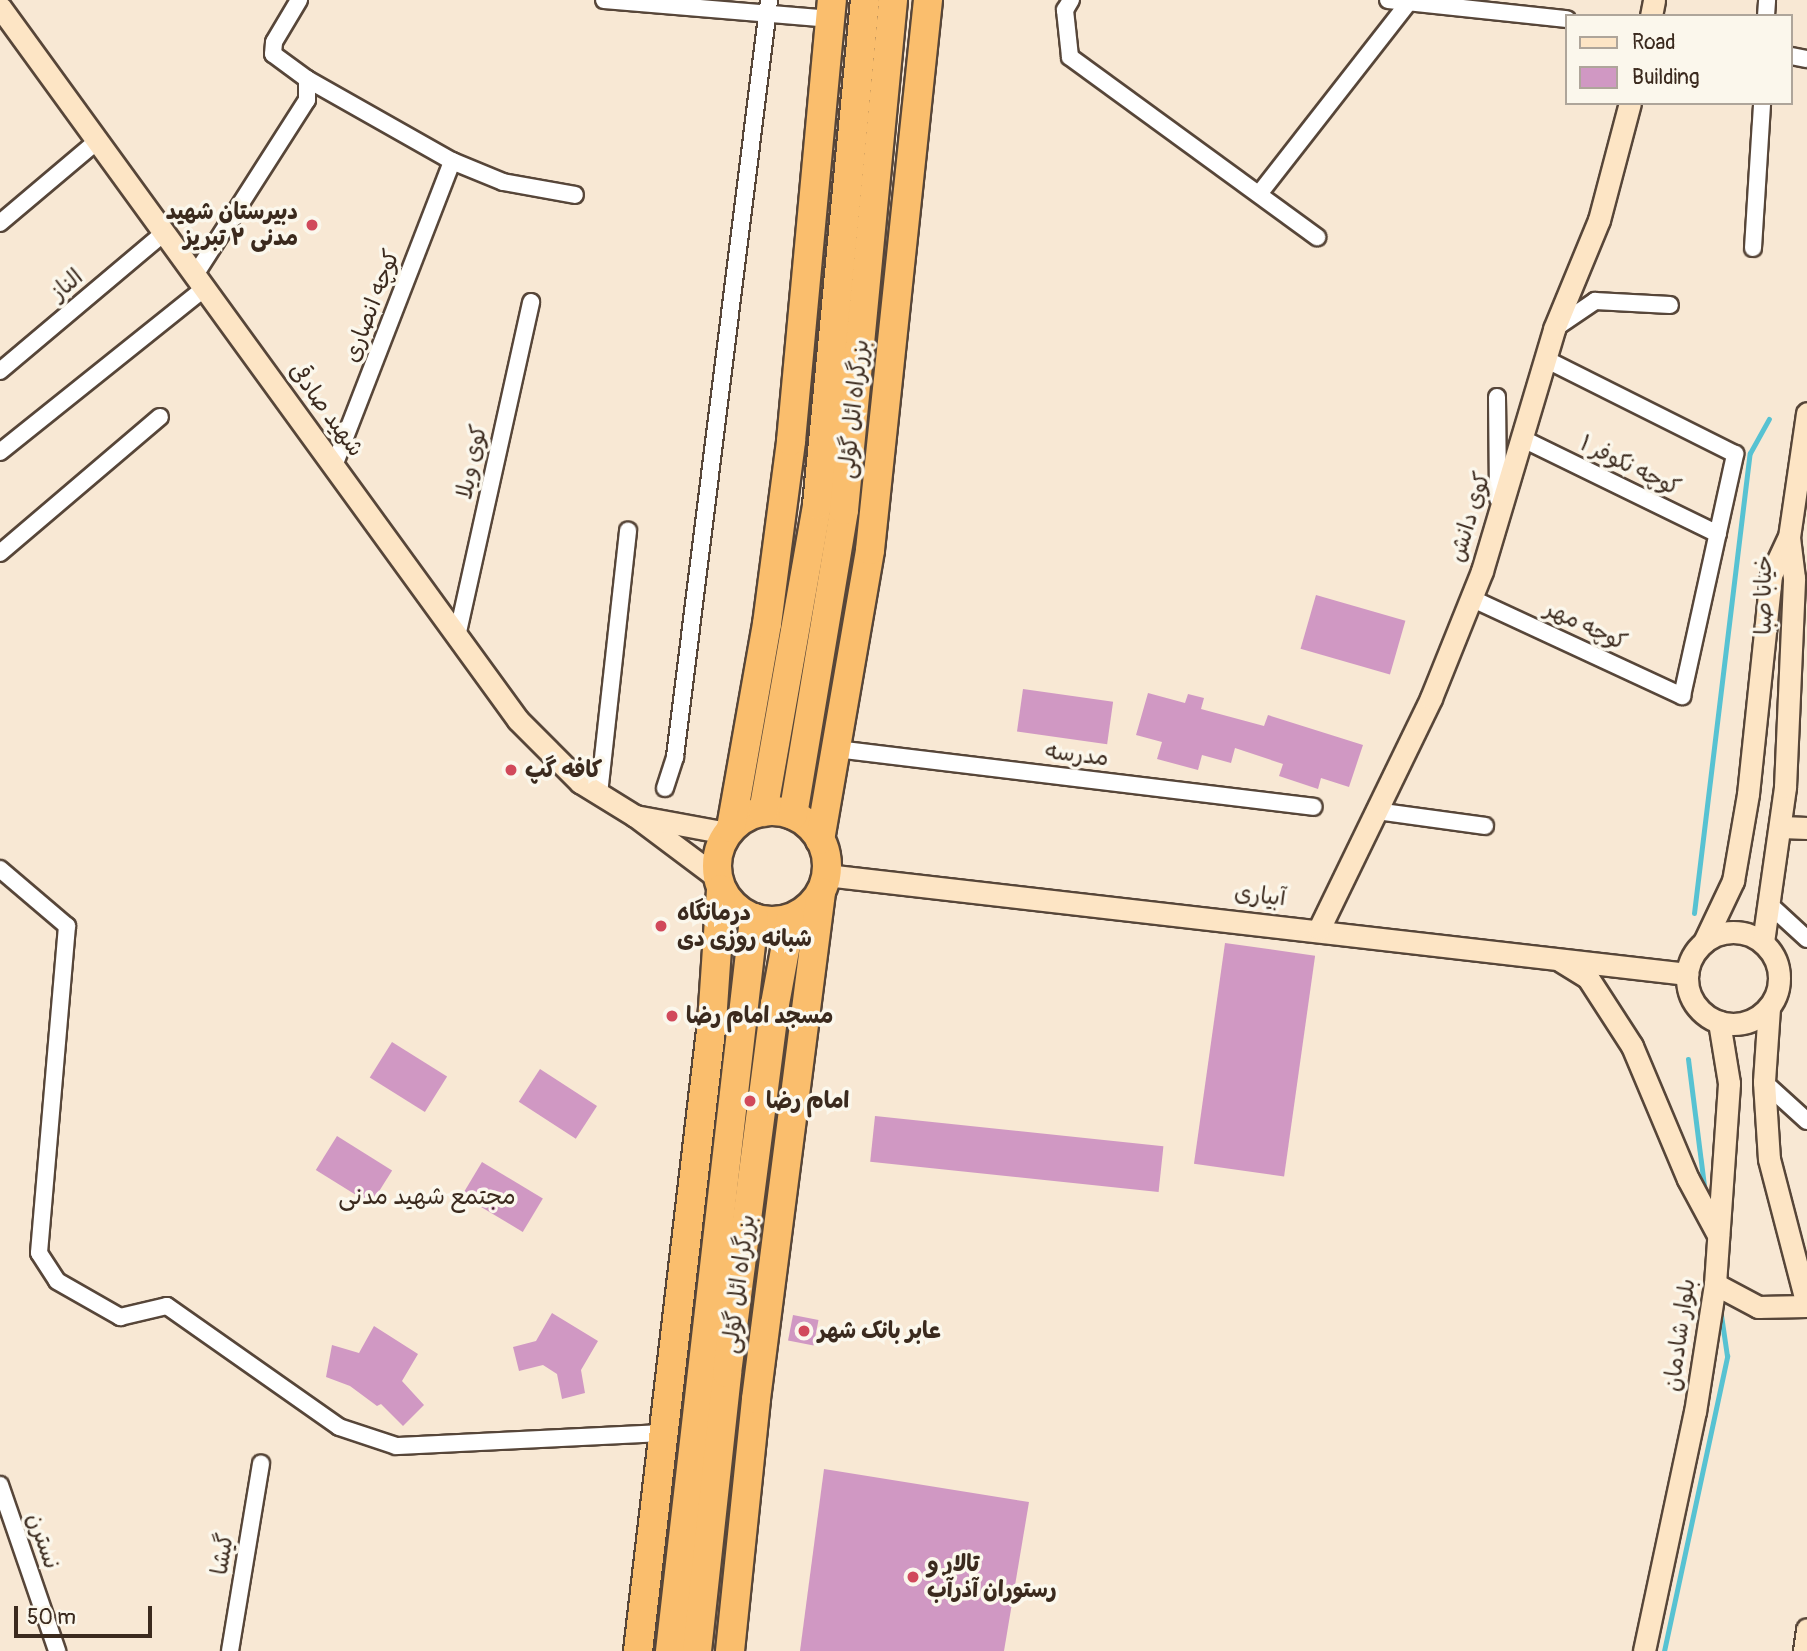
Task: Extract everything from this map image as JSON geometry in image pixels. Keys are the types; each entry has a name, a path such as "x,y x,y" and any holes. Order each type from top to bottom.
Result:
{"highway":[{"name":"بزرگراه ائل گؤلی","path":"763,812 817,505 865,0"},
{"name":"بزرگراه ائل گؤلی","path":"793,815 844,510 894,0"},
{"path":"730,1651 756,1399 824,883 821,840 870,550 928,0"},
{"path":"638,1651 660,1433 712,1022 720,847 729,831 767,624 791,441 832,9"},
{"path":"729,831 763,812 793,815 821,840"},
{"path":"720,883 735,907 754,918 791,918 824,883"},
{"name":"بزرگراه ائل گؤلی","path":"670,1651 754,918"},
{"name":"بزرگراه ائل گؤلی","path":"697,1651 736,1305 791,918"}],"main road":[{"name":"شهید صادقی","path":"1,12 458,632 518,720 580,782 635,816 720,883"},
{"name":"کوی دانش","path":"1319,929 1431,698 1471,598 1554,329 1599,220 1628,105"},
{"path":"1789,537 1807,413"},
{"name":"خیابا صبا","path":"1763,942 1771,906 1785,786 1794,578 1789,537"},
{"name":"خیابا صبا","path":"1704,942 1733,881 1748,794 1771,575 1789,537"},
{"path":"1785,786 1807,788"},
{"name":"شهید صادقی","path":"635,816 729,831"},
{"path":"1781,827 1807,828"},
{"name":"آبیاری","path":"824,883 1319,929 1687,974"},
{"path":"1714,1283 1758,1307 1807,1305 1769,1159 1764,1082 1769,1008 1777,993 1779,972 1763,942 1747,933 1729,932 1704,942 1692,955 1687,974 1697,1007 1719,1022 1746,1022 1769,1008"},
{"path":"1556,958 1588,978 1632,1046 1688,1179 1718,1236"},
{"name":"بلوار شادمان","path":"1644,1651 1695,1412 1714,1283 1729,1083 1719,1022"},
{"path":"1787,1236 1807,1253"},
{"path":"1804,1651 1807,1629"}],"street":[{"path":"299,0 274,42 273,54 307,79 452,161 503,182 575,195"},
{"path":"604,0 832,9"},
{"path":"1071,0 1065,10 1070,57 1317,237"},
{"path":"1388,0 1566,19"},
{"path":"1259,194 1409,2"},
{"path":"665,788 675,757 768,7"},
{"path":"0,452 200,281 299,118 307,100 307,79"},
{"path":"1753,248 1762,105"},
{"path":"0,222 97,141"},
{"name":"کوچه انصاری","path":"334,466 452,161"},
{"name":"الناز","path":"0,371 164,233"},
{"path":"1554,329 1595,301 1670,305"},
{"name":"کوی ویلا","path":"458,632 531,302"},
{"path":"1545,359 1735,454 1718,534"},
{"path":"1497,397 1498,516"},
{"path":"0,553 160,417"},
{"name":"کوچه نکوفر ۱","path":"1521,439 1718,534"},
{"path":"599,794 628,531"},
{"name":"کوچه مهر","path":"1471,598 1682,696 1718,534"},
{"name":"مدرسه","path":"836,749 1313,807"},
{"path":"1376,811 1485,826"},
{"path":"0,869 67,926 39,1253 57,1281 120,1317 166,1306 338,1427 396,1446 660,1433"},
{"path":"1771,906 1807,939"},
{"path":"1764,1082 1807,1121"},
{"name":"گیشا","path":"230,1651 261,1464"},
{"name":"نسترن","path":"0,1485 57,1651"}],"building":[{"path":"1316,595 1405,621 1390,674 1301,649"},
{"path":"1023,689 1113,702 1107,744 1017,732"},
{"path":"1148,693 1185,703 1188,694 1204,698 1201,709 1264,726 1268,715 1363,745 1349,787 1321,778 1318,789 1279,776 1283,764 1235,748 1231,763 1202,755 1198,770 1157,759 1162,742 1136,735"},
{"path":"1225,943 1315,956 1284,1176 1194,1164"},
{"path":"392,1042 447,1076 425,1112 370,1078"},
{"path":"540,1069 597,1106 576,1139 519,1102"},
{"path":"875,1116 1163,1146 1159,1192 870,1162"},
{"path":"337,1136 392,1170 371,1204 316,1170"},
{"path":"482,1162 543,1199 523,1232 462,1195"},
{"path":"552,1313 598,1341 581,1370 585,1393 562,1399 557,1374 543,1365 519,1371 513,1347 536,1341"},
{"name":"عابر بانک شهر","path":"793,1315 819,1320 814,1345 788,1341"},
{"path":"374,1326 418,1354 402,1381 424,1405 403,1426 381,1404 377,1406 350,1386 326,1377 332,1345 359,1353"},
{"name":"تالار و رستوران آذرآب","path":"824,1469 1029,1502 1004,1651 800,1651"}],"waterway":[{"path":"1694,913 1750,453 1769,419"},
{"path":"1688,1059 1705,1194"},
{"path":"1664,1651 1727,1356 1720,1308"}],"place":[{"name":"دبیرستان شهید مدنی ۲ تبریز","path":"312,225"},
{"name":"کافه گپ","path":"511,770"},
{"name":"درمانگاه شبانه روزی دی","path":"661,926"},
{"name":"مسجد امام رضا","path":"672,1016"},
{"name":"امام رضا","path":"750,1101"},
{"name":"عابر بانک شهر","path":"804,1331"},
{"name":"تالار و رستوران آذرآب","path":"913,1577"}],"district":[{"name":"مجتمع شهید مدنی","path":"427,1197"}]}
